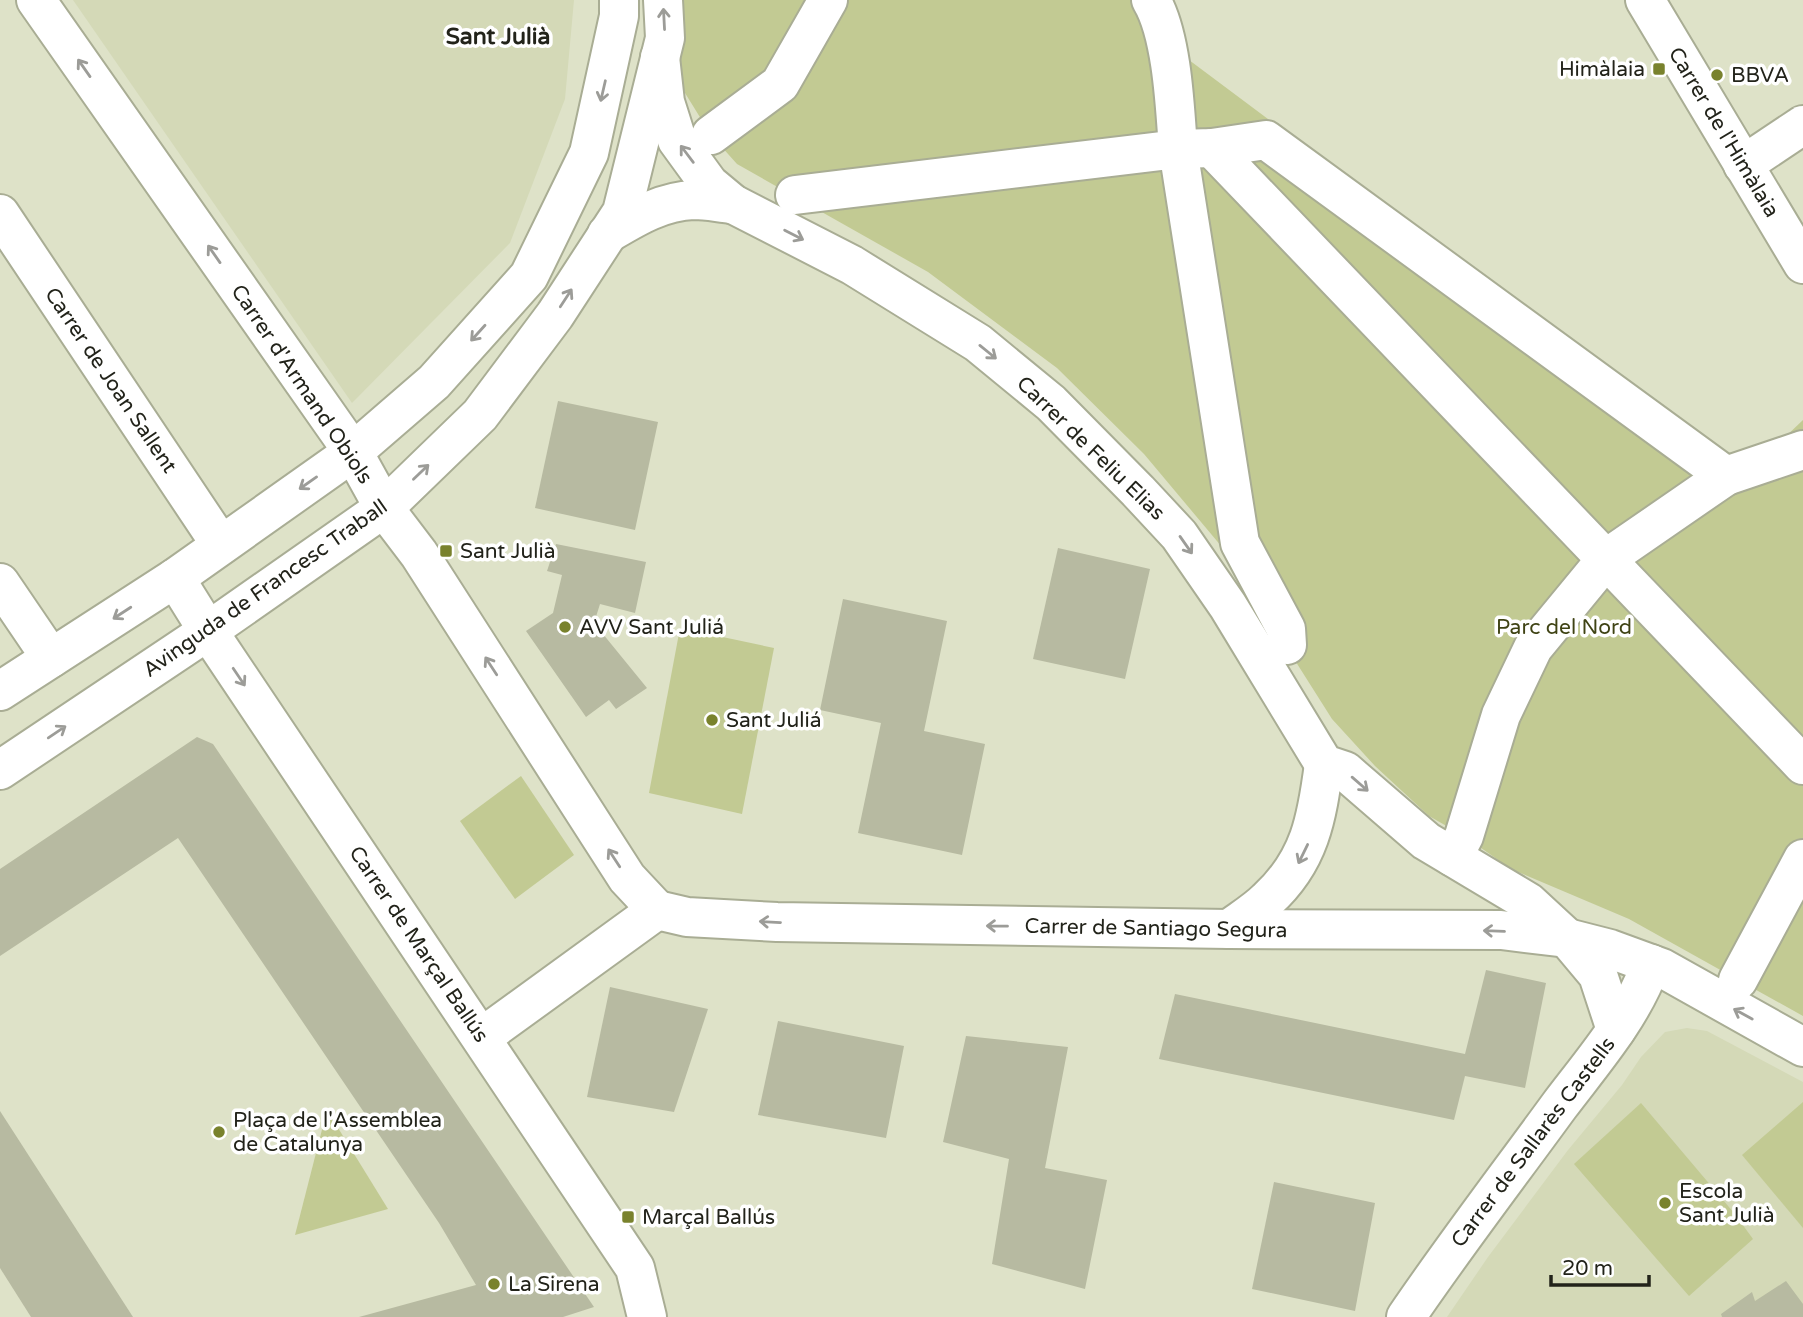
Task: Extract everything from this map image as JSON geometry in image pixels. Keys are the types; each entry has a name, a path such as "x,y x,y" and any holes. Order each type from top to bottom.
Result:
{"street":[{"name":"Carrer d'Armand Obiols","path":"36,0 353,452 384,508 419,554 627,878 657,910"},
{"path":"0,691 175,578 353,452 434,382 529,276 589,153 620,16 619,0"},
{"name":"Avinguda de Francesc Traball","path":"0,770 208,631 384,508 480,415 555,315 621,212 665,38 663,0"},
{"path":"711,135 780,84 828,0"},
{"path":"1151,0 1159,14 1174,93 1195,148 1240,543 1286,629 1287,645"},
{"name":"Carrer de l'Himàlaia","path":"1645,0 1803,264"},
{"name":"Carrer de Feliu Elias","path":"660,57 665,102 677,140 709,184 733,204 852,265 978,344 1051,403 1138,491 1179,535 1228,606 1324,764"},
{"path":"1743,165 1803,125"},
{"path":"795,195 1266,140 1726,476"},
{"path":"1195,148 1606,558 1803,765"},
{"name":"Carrer de Feliu Elias","path":"607,234 646,211 671,204 694,200 733,204"},
{"name":"Carrer de Joan Sallent","path":"0,214 221,545"},
{"path":"1453,857 1464,836 1501,715 1533,648 1606,558 1726,476 1803,450"},
{"name":"Carrer de Marçal Ballús","path":"175,578 635,1268 647,1317"},
{"path":"0,583 51,658"},
{"path":"1228,929 1267,900 1295,870 1311,836 1324,764 1345,771 1426,841 1528,902 1567,938 1598,975 1616,1030"},
{"path":"1738,979 1803,859"},
{"path":"482,1037 657,910"},
{"name":"Carrer de Santiago Segura","path":"657,910 687,917 777,922 1501,930 1567,938 1610,949 1651,964"},
{"path":"1651,964 1803,1047"},
{"name":"Carrer de Sallarès Castells","path":"1406,1317 1616,1030 1642,989 1651,964"}],"shaded area":[{"path":"73,0 574,0 565,99 510,243 352,403"},
{"name":"Escola Sant Julià","path":"1687,1028 1707,1031 1803,1082 1803,1317 1447,1317 1488,1257 1641,1057 1665,1032"}],"green space":[{"name":"Parc del Nord","path":"663,0 1168,0 1177,51 1730,465 1782,440 1803,420 1803,1016 1629,919 1511,869 1464,836 1429,816 1375,766 1332,719 1227,553 1144,454 1057,368 928,272 737,164 711,135 685,93 665,38"},
{"name":"Sant Juliá","path":"680,628 774,648 742,814 649,793"},
{"path":"521,776 574,855 515,899 460,821"},
{"path":"1803,1102 1803,1228 1742,1155"},
{"path":"1641,1103 1753,1239 1689,1296 1574,1164"},
{"path":"327,1110 388,1209 295,1235"}],"building":[{"path":"558,401 658,422 635,530 535,508"},
{"name":"AVV Sant Juliá","path":"556,544 646,562 635,613 600,604 594,623 647,688 616,709 609,700 586,717 526,631 553,613 562,575 547,571"},
{"path":"1058,548 1150,569 1125,679 1033,659"},
{"path":"843,599 947,621 924,731 985,744 962,855 858,833 881,723 820,710"},
{"path":"197,737 213,744 594,1307 563,1317 359,1317 476,1285 439,1223 178,838 0,956 0,869"},
{"path":"1486,970 1546,983 1525,1088 1465,1076 1454,1120 1159,1059 1175,994 1465,1054"},
{"path":"610,987 708,1009 674,1112 587,1097"},
{"path":"778,1021 904,1046 886,1138 758,1115"},
{"path":"966,1036 1068,1047 1045,1168 1107,1180 1085,1289 992,1264 1009,1159 943,1142"},
{"path":"0,1111 133,1317 31,1317 0,1268"},
{"path":"1274,1182 1375,1203 1355,1311 1252,1289"},
{"path":"1786,1281 1803,1304 1803,1317 1722,1317 1721,1314 1752,1292 1755,1301"}],"place":[{"name":"Himàlaia","path":"1659,69"},
{"name":"BBVA","path":"1717,75"},
{"name":"Sant Julià","path":"446,551"},
{"name":"AVV Sant Juliá","path":"565,627"},
{"name":"Sant Juliá","path":"712,720"},
{"name":"Plaça de l'Assemblea de Catalunya","path":"219,1132"},
{"name":"Escola Sant Julià","path":"1665,1203"},
{"name":"Marçal Ballús","path":"628,1217"},
{"name":"La Sirena","path":"494,1284"}],"district":[{"name":"Sant Julià","path":"498,36"}]}
